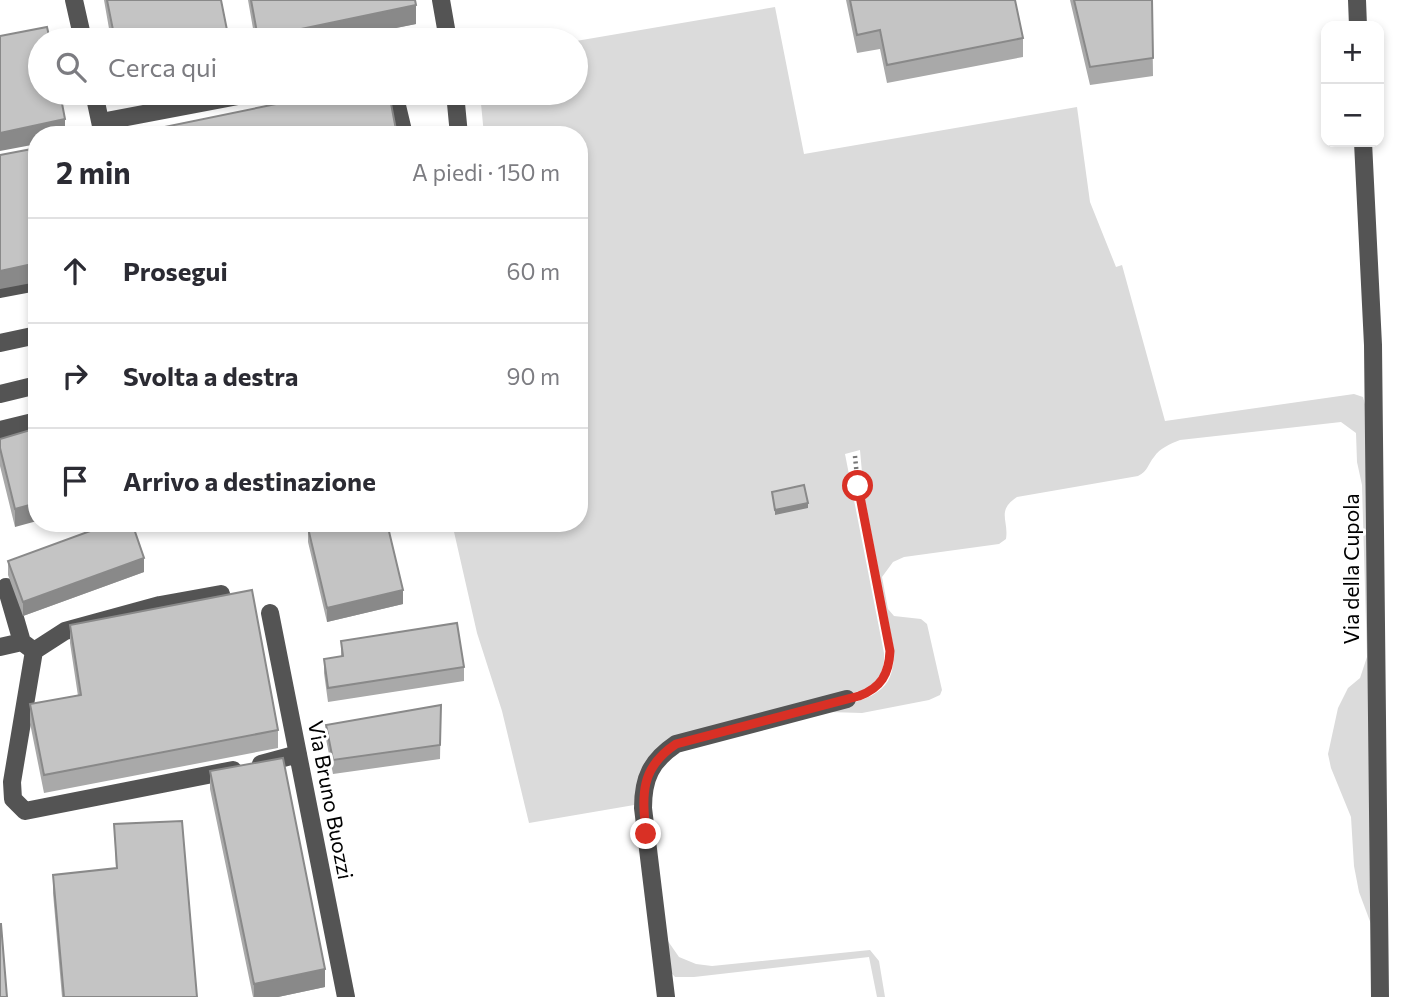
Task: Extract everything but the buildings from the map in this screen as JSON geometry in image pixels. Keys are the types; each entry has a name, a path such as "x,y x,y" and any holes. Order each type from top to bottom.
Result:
{"street":[{"path":"74,0 80,28"},
{"path":"441,0 446,28"},
{"path":"1357,0 1358,21"},
{"path":"97,105 101,126"},
{"path":"115,126 203,105"},
{"path":"397,105 402,126"},
{"path":"455,105 458,126"},
{"name":"Via della Cupola","path":"1363,147 1373,345 1380,997"},
{"path":"0,289 28,284"},
{"path":"0,343 28,337"},
{"path":"0,394 28,387"},
{"path":"0,430 28,423"},
{"path":"0,640 13,637 3,591"},
{"path":"3,591 28,647 12,782 13,799 25,811 275,761 298,754"},
{"path":"0,647 28,647 65,631 160,605 221,594"},
{"name":"Via Bruno Buozzi","path":"270,613 346,997"},
{"path":"666,997 643,808 643,790 651,768 660,754 676,744 847,699"}],"path":[{"path":"847,699 876,687 887,672 889,661 855,456"}],"shaded area":[{"path":"775,7 804,154 1077,107 1090,202 1116,267 1122,265 1165,421 1354,394 1363,397 1366,408 1370,508 1375,997 1371,997 1371,924 1359,892 1354,866 1351,817 1328,754 1338,708 1348,688 1360,678 1367,657 1362,485 1357,462 1356,433 1341,422 1180,440 1159,451 1146,470 1138,476 1017,497 1005,511 1006,539 999,544 904,557 893,562 882,577 888,609 894,616 921,619 927,624 942,690 940,695 929,700 862,713 814,714 877,693 888,681 893,666 894,650 864,495 860,450 845,454 884,653 882,670 874,683 864,690 698,731 672,743 649,765 640,804 529,823 502,711 477,633 454,532 588,532 588,126 483,126 481,105 588,105 588,39"},
{"path":"761,727 680,750 662,765 673,754 681,749 688,746"},
{"path":"655,779 651,804 663,934 679,957 696,964 712,966 870,950 879,961 885,997 877,997 869,957 675,977 666,967 652,835 650,810"}],"route":[{"path":"646,834 643,790 651,768 660,754 691,739 859,696 869,692 882,681 887,672 890,651 858,486"}]}
